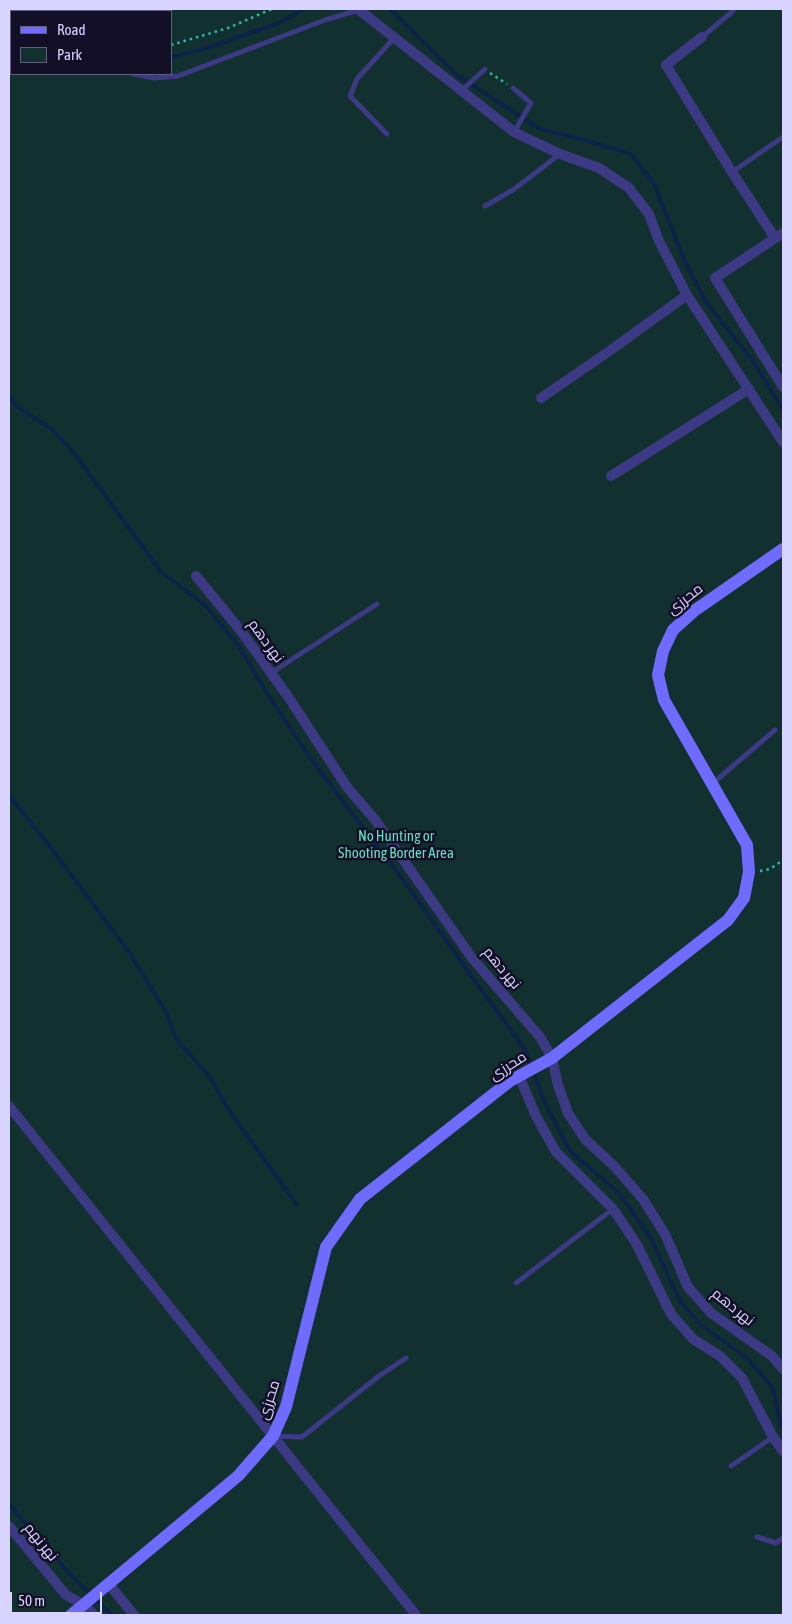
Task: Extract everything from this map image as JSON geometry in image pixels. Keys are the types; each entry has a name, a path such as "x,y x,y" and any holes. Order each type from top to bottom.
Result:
{"street":[{"path":"358,9 394,38 516,128 560,154 599,168 629,188 649,214 659,241 687,295 783,442"},
{"path":"702,37 666,65 732,172 779,235 715,278 783,386"},
{"path":"540,398 687,295"},
{"path":"611,476 749,389"},
{"name":"محرزی","path":"71,1615 238,1476 274,1436 286,1406 326,1246 360,1199 510,1082 548,1060 728,920 744,898 749,872 747,845 664,700 658,675 663,651 673,630 694,611 783,549"},
{"name":"نهر دهم","path":"196,576 241,630 346,787 376,821 472,958 540,1037 568,1113 585,1139 614,1166 643,1199 665,1234 688,1287 711,1312 772,1356 783,1369"},
{"path":"522,1074 536,1116 556,1152 613,1209 636,1243 671,1314 693,1339 720,1356 742,1378 773,1437 783,1451"},
{"path":"9,1106 416,1615"},
{"name":"نهر نهم","path":"9,1526 66,1595 86,1603 94,1615"},
{"path":"105,1586 134,1615"}],"lane":[{"path":"138,75 154,78 178,76 358,9"},
{"path":"702,37 733,11 732,9"},
{"path":"387,134 350,96 357,79 394,38"},
{"path":"463,89 485,69"},
{"path":"513,88 531,103 516,128"},
{"path":"732,172 783,137"},
{"path":"485,206 513,190 560,154"},
{"path":"271,673 377,604"},
{"path":"713,783 775,730"},
{"path":"516,1283 613,1209"},
{"path":"274,1436 302,1437 406,1358"},
{"path":"731,1466 773,1437"},
{"path":"757,1537 776,1543 783,1538"}],"path":[{"path":"172,45 228,28 272,9"},
{"path":"485,69 513,88"},
{"path":"749,872 770,870 783,860"}],"green space":[{"name":"No Hunting or Shooting Border Area","path":"9,9 783,9 783,1615 9,1615"}],"waterway":[{"path":"172,58 213,46 279,23 304,9"},
{"path":"390,9 457,75 540,129 631,154 654,184 686,264 706,302 753,361 783,410"},
{"path":"9,395 16,406 53,430 74,453 161,572 205,605 240,648 270,698 313,762 407,885 526,1051 544,1101 570,1151 620,1194 651,1239 680,1301 700,1324 748,1359 773,1388 783,1430"},
{"path":"9,795 129,952 167,1014 176,1039 210,1077 228,1109 297,1205"},
{"path":"9,1504 70,1574 112,1615"}]}
